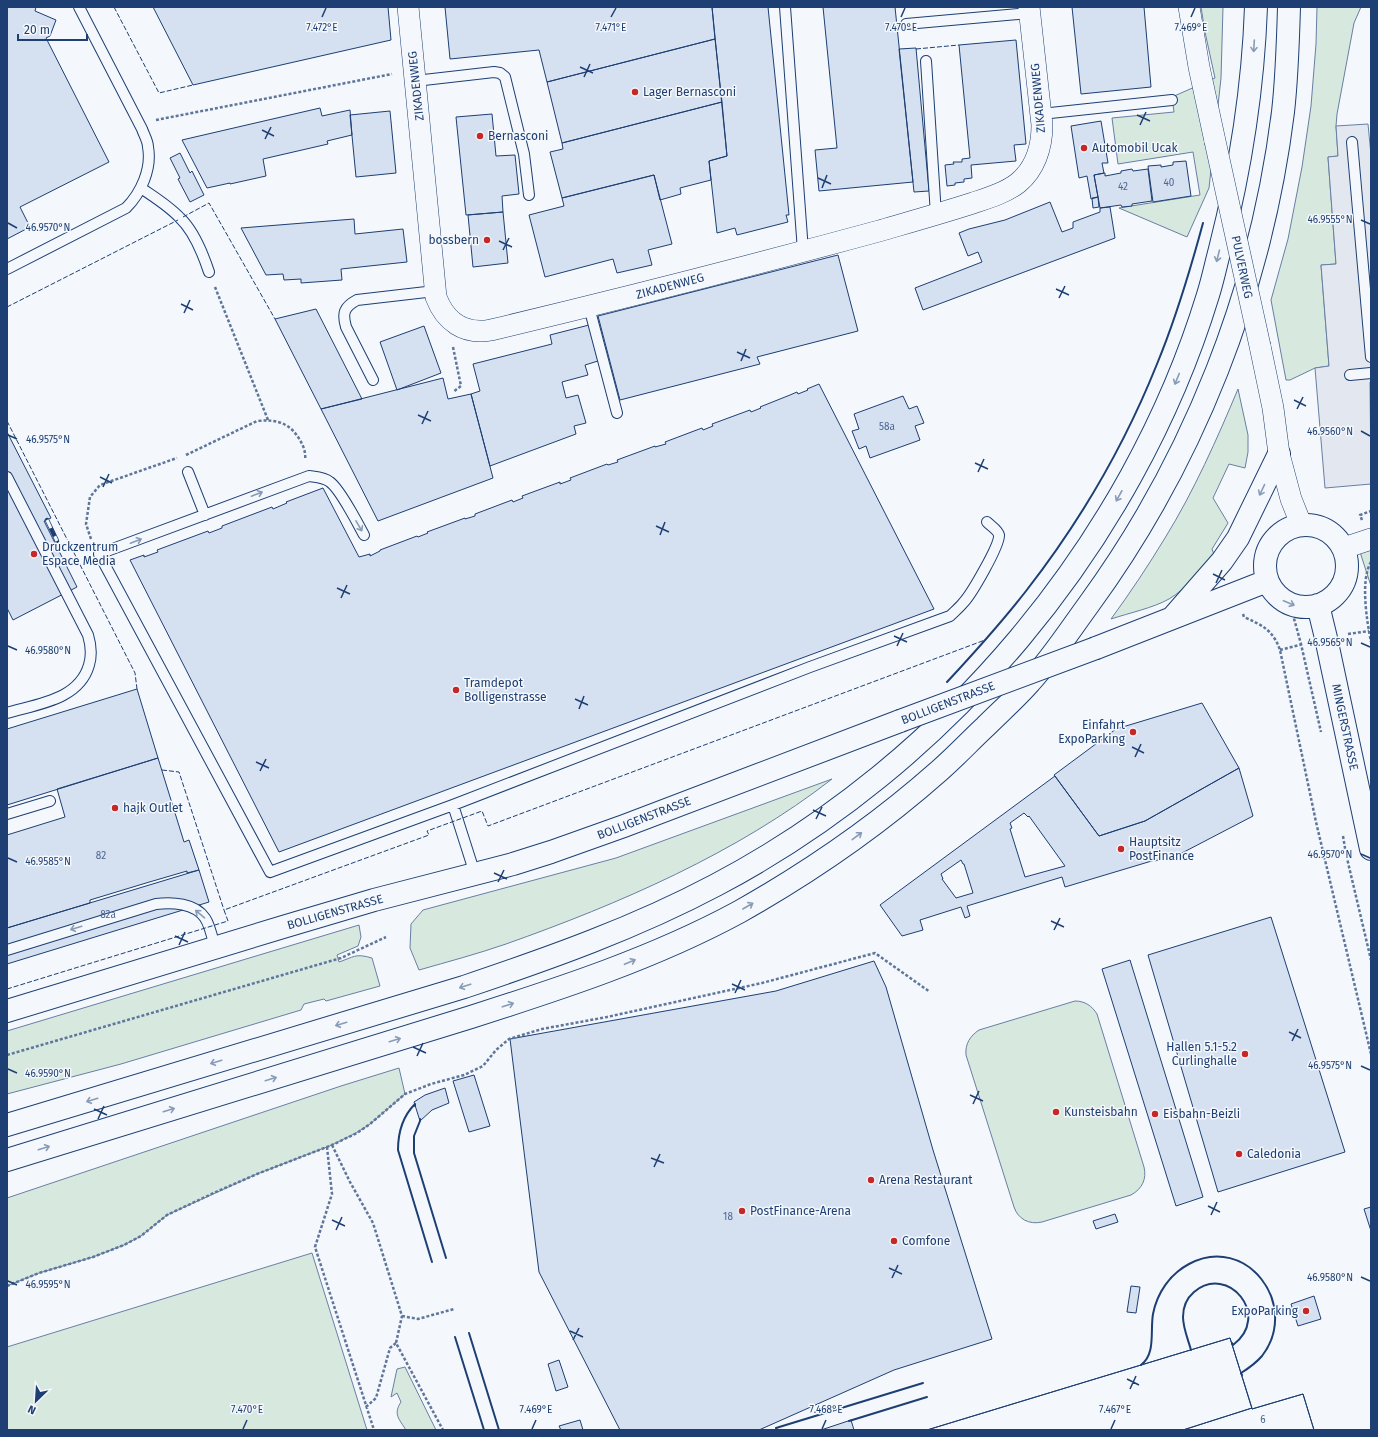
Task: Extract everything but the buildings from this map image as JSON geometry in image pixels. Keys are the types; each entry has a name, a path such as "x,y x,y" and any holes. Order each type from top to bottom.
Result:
{"main road":[{"path":"7,1125 464,987 596,940 676,905 717,885 770,854 822,821 872,783 917,745 967,697 1002,659 1041,612 1074,568 1111,510 1141,457 1167,402 1191,344 1208,294 1228,219 1240,165 1249,107 1256,7"},
{"path":"7,1160 537,996 613,969 678,942 791,882 843,847 895,808 942,769 1030,682 1058,648 1106,581 1141,526 1172,471 1198,416 1240,307 1260,236 1273,174 1283,112 1288,52 1289,7"},
{"path":"1173,617 1222,561 1238,538 1278,454"},
{"path":"1301,524 1316,525 1329,531 1344,548 1347,566 1343,584 1331,599 1318,605 1306,607 1290,604 1280,598 1273,591 1267,581 1264,563 1269,546 1282,531 1290,527 1301,524"},
{"name":"BOLLIGENSTRASSE","path":"7,1011 374,900 475,874 551,852 617,829 1096,648 1267,581"},
{"name":"MINGERSTRASSE","path":"1318,605 1371,849"}],"street":[{"name":"ZIKADENWEG","path":"408,7 435,291 441,310 448,318 456,324 470,330 487,331 589,307 936,215 997,195 1017,184 1029,172 1040,146 1042,136 1030,10"},
{"name":"PULVERWEG","path":"1189,7 1199,67 1273,408 1278,454 1291,499 1301,524"},
{"path":"1344,548 1371,539"}],"lane":[{"path":"7,269 126,208 134,200 141,188 145,176 148,161 148,147 139,123 79,7"},
{"path":"785,7 803,251"},
{"path":"906,24 1030,10"},
{"path":"926,61 936,215"},
{"path":"415,75 494,72 505,76 524,154 529,195"},
{"path":"1041,114 1172,100"},
{"path":"1352,142 1371,357"},
{"path":"141,188 181,218 193,235 206,262 209,272"},
{"path":"373,380 346,327 344,318 345,310 350,304 357,300 435,291"},
{"path":"589,307 617,413"},
{"path":"1350,375 1371,373"},
{"path":"188,472 205,515"},
{"path":"364,535 336,488 330,482 320,477 309,476 99,554 270,872 453,805 810,667 950,616 964,603 998,541 999,534 987,522"},
{"path":"7,477 86,632 90,641 91,652 88,669 80,682 73,689 57,698 7,713"},
{"path":"7,814 50,801"},
{"path":"453,805 475,874"},
{"path":"7,950 156,904 168,902 178,903 196,910 206,918 215,948"}],"path":[{"path":"139,123 415,75"},
{"path":"209,272 268,420"},
{"path":"453,392 460,386 451,333 456,324"},
{"path":"1371,562 1367,568 1365,585 1368,631 1371,642"},
{"path":"1290,604 1301,644 1321,735"},
{"path":"1241,609 1244,617 1259,624 1269,631 1280,650 1316,822 1371,1054"},
{"path":"1342,832 1371,960"},
{"path":"7,1055 341,958 386,937"},
{"path":"7,1286 39,1273 93,1257 124,1245 141,1236 152,1226 175,1212 257,1174 332,1145 370,1124 405,1094 430,1084 464,1075 483,1066 496,1050 509,1039 542,1029 614,1016 762,983 875,953 930,992"},
{"path":"332,1145 350,1182 373,1223 402,1316 396,1343 390,1348 376,1398 366,1407"},
{"path":"327,1147 332,1194 315,1247 374,1430"},
{"path":"402,1316 418,1319 454,1309"},
{"path":"396,1343 443,1430"}],"shaded area":[{"path":"1201,7 1223,7 1221,78 1209,188 1187,237 1119,208 1200,195 1193,152 1118,164 1112,118 1174,112 1172,97 1215,78"},
{"path":"1317,7 1361,7 1354,23 1337,114 1336,126 1338,156 1328,157 1336,264 1321,265 1329,366 1315,368 1290,380 1286,380 1271,300 1288,239 1302,167 1311,106 1316,44"},
{"path":"1368,124 1371,155 1371,484 1325,488 1315,368 1329,366 1321,265 1336,264 1328,157 1338,156 1336,126"},
{"path":"1238,389 1248,435 1248,452 1245,468 1229,464 1213,498 1228,523 1212,549 1215,557 1187,585 1169,599 1148,608 1111,619 1152,559 1186,502"},
{"path":"1371,549 1371,586 1360,552"},
{"path":"832,779 795,806 757,830 717,853 634,894 506,944 419,970 410,948 411,924 423,910 616,858"},
{"path":"359,925 361,937 358,946 337,955 339,962 358,956 372,958 380,986 326,1001 324,999 304,1004 301,1010 121,1064 7,1094 7,1031"},
{"name":"Kunsteisbahn","path":"1075,1001 1088,1004 1097,1014 1144,1167 1145,1176 1141,1187 1131,1195 1042,1222 1028,1222 1018,1215 1014,1207 966,1055 966,1047 973,1035 979,1030"},
{"path":"399,1068 405,1094 370,1124 356,1133 332,1145 257,1174 167,1215 141,1236 124,1245 93,1257 39,1273 7,1286 7,1198"},
{"path":"312,1253 367,1430 7,1430 7,1347"},
{"path":"405,1367 436,1430 406,1430 399,1419 397,1410 401,1402 397,1393 391,1397 397,1369"}],"railway":[{"path":"47,520 57,541"}],"fence":[{"path":"114,7 159,93 193,85"},
{"path":"916,49 959,45"},
{"path":"183,217 209,203 275,319"},
{"path":"7,307 178,220"},
{"path":"7,421 135,673 137,689"},
{"path":"7,989 228,921 224,910 429,835 427,831 482,811 488,826 985,640"},
{"path":"162,770 179,772 224,910"}],"wall":[{"path":"947,682 1007,615 1046,565 1099,482 1130,424 1157,364 1182,294 1203,223"},
{"path":"415,1106 415,1104 407,1114 402,1125 398,1150 432,1262"},
{"path":"420,1119 414,1136 414,1153 446,1258"},
{"path":"1141,1365 1146,1360 1151,1349 1153,1314 1155,1306 1165,1285 1176,1273 1189,1264 1210,1257 1230,1258 1247,1266 1262,1279 1271,1296 1275,1316 1272,1336 1262,1356 1241,1373 1242,1375"},
{"path":"1191,1350 1184,1325 1184,1310 1187,1300 1192,1294 1207,1285 1220,1284 1232,1288 1241,1297 1247,1308 1248,1320 1244,1333 1233,1345 1232,1343"},
{"path":"469,1333 499,1430"},
{"path":"455,1337 484,1430"},
{"path":"777,1430 776,1428 923,1383"},
{"path":"849,1421 927,1397"}],"place":[{"name":"Lager Bernasconi","path":"635,92"},
{"name":"Bernasconi","path":"480,136"},
{"name":"Automobil Ucak","path":"1084,148"},
{"name":"bossbern","path":"487,240"},
{"name":"Druckzentrum Espace Media","path":"34,554"},
{"name":"Tramdepot Bolligenstrasse","path":"456,690"},
{"name":"Einfahrt ExpoParking","path":"1133,732"},
{"name":"hajk Outlet","path":"115,808"},
{"name":"Hauptsitz PostFinance","path":"1121,849"},
{"name":"Hallen 5.1-5.2 Curlinghalle","path":"1245,1054"},
{"name":"Kunsteisbahn","path":"1056,1112"},
{"name":"Eisbahn-Beizli","path":"1155,1114"},
{"name":"Caledonia","path":"1239,1154"},
{"name":"Arena Restaurant","path":"871,1180"},
{"name":"PostFinance-Arena","path":"742,1211"},
{"name":"Comfone","path":"894,1241"},
{"name":"ExpoParking","path":"1306,1311"}]}
